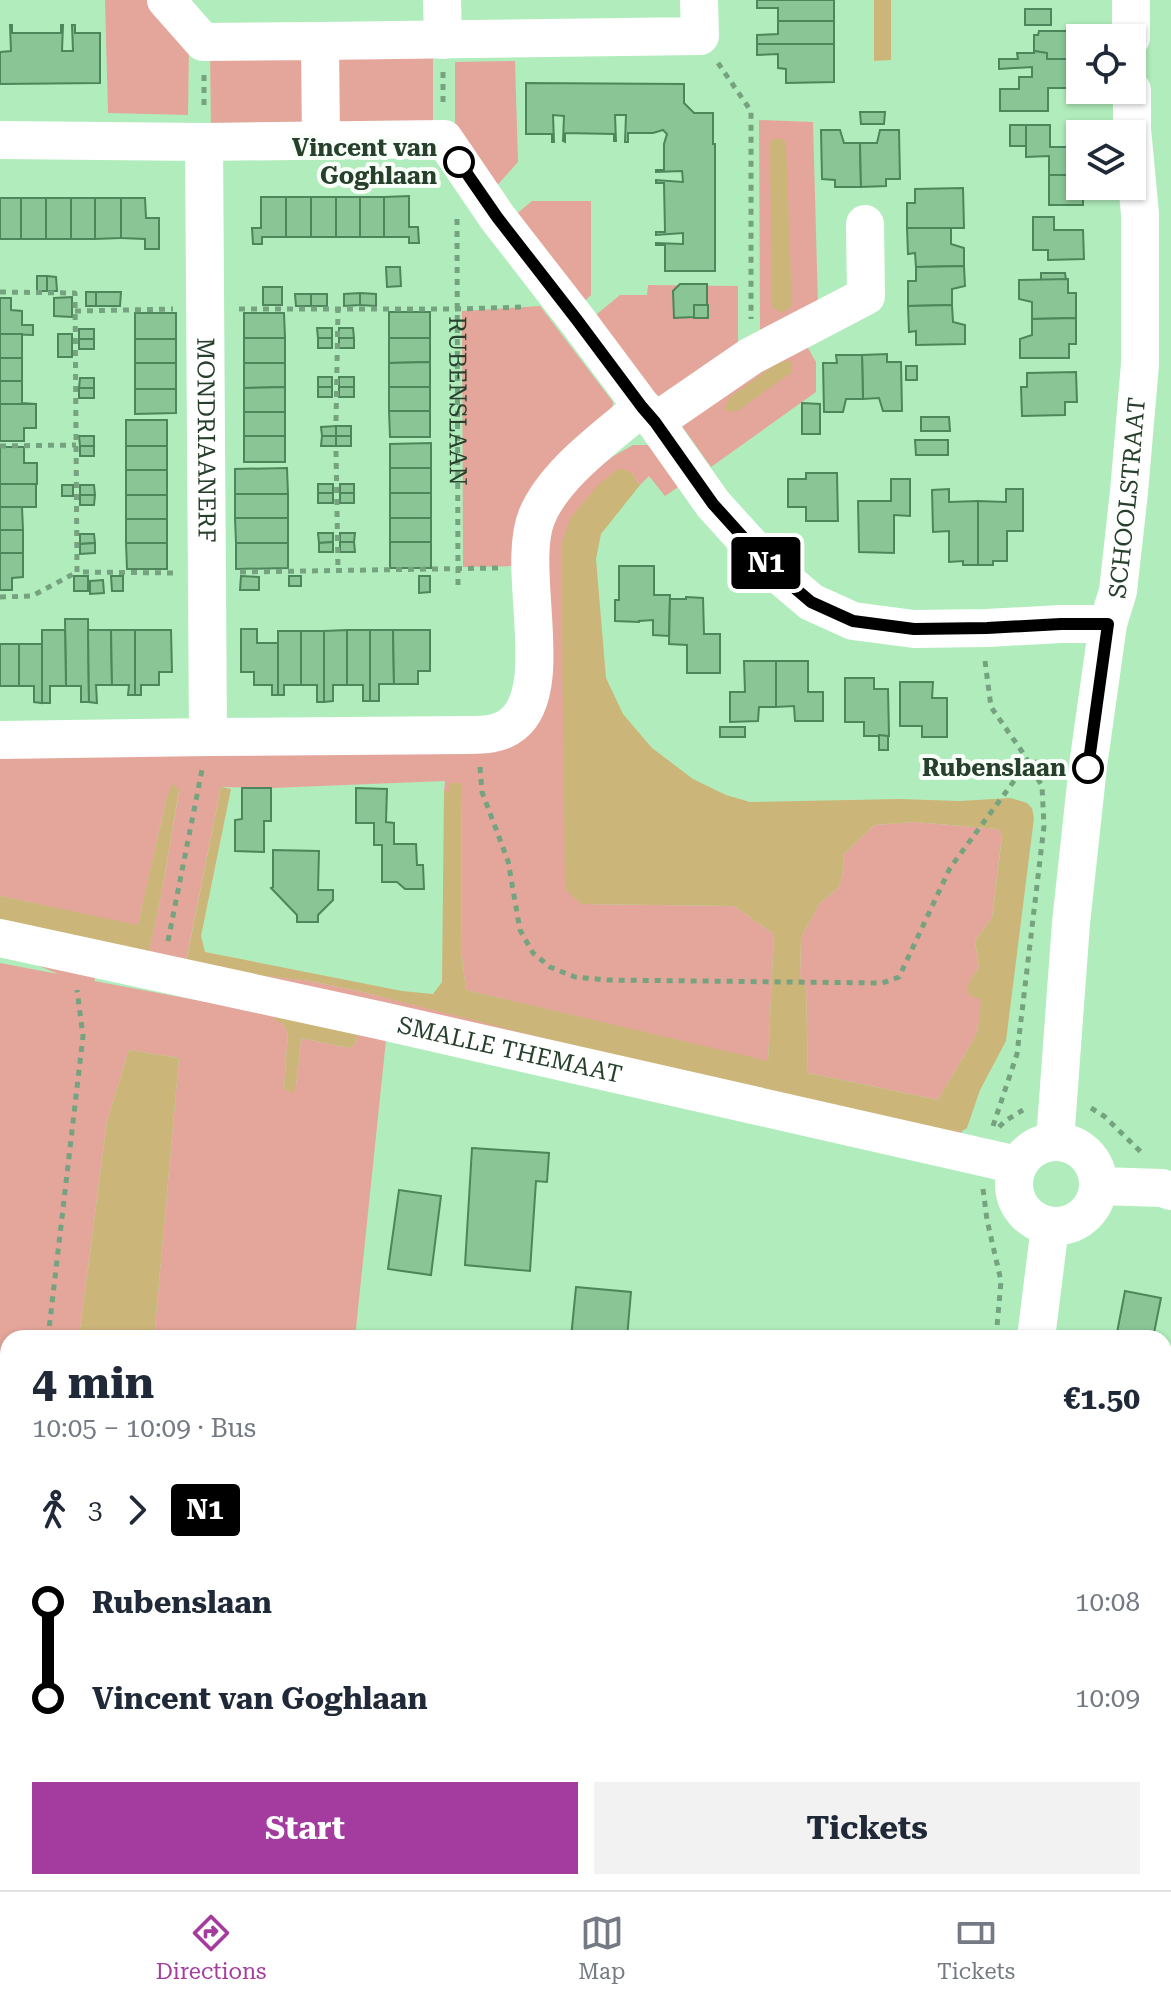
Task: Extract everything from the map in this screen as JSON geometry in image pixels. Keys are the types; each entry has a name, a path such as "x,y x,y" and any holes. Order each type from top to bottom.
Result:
{"street":[{"path":"166,0 203,42 443,40 700,18"},
{"path":"442,0 443,40"},
{"path":"1131,0 1131,24"},
{"path":"320,41 321,141"},
{"name":"SCHOOLSTRAAT","path":"1055,1141 1071,923 1088,766 1108,624 1118,591 1140,364 1140,214 1132,104"},
{"path":"0,140 204,142 444,139 497,217 713,504 770,567 811,602 853,621 914,629 1108,624"},
{"name":"MONDRIAANERF","path":"204,142 208,737"},
{"path":"0,740 490,735 503,730 514,723 522,712 534,673 531,555 537,515 547,497 572,468 649,415 751,356 866,296 865,224"},
{"name":"SMALLE THEMAAT","path":"0,938 941,1147 997,1154"},
{"path":"1055,1141 1069,1143 1092,1160 1099,1186 1095,1200 1088,1212 1064,1226 1037,1222 1026,1215 1018,1204 1014,1178 997,1154 1027,1153 1040,1144 1055,1141"},
{"path":"1099,1186 1162,1188 1161,1176"},
{"path":"1037,1330 1050,1226"}],"path":[{"path":"700,18 751,111 751,356"},
{"path":"443,40 444,139"},
{"path":"203,42 204,142"},
{"name":"RUBENSLAAN","path":"457,217 458,585"},
{"path":"75,311 456,309 566,305"},
{"path":"336,421 338,309"},
{"path":"0,446 76,445"},
{"path":"336,451 338,571"},
{"path":"0,597 32,596 77,572"},
{"path":"987,628 985,666 991,707 1042,786 1044,826 1017,1054 997,1154"},
{"path":"467,735 478,757 482,792 508,861 520,930 533,953 550,967 575,977 882,983 899,977 950,868 1005,793"},
{"path":"162,973 208,737"},
{"path":"49,1330 83,1036 76,981 69,979 74,954"},
{"path":"997,1330 1001,1281 983,1190 997,1154 1005,1121 1038,1104 1057,1102 1092,1108 1104,1116 1161,1176"}],"shaded area":[{"path":"105,0 149,0 189,47 188,115 108,113"},
{"path":"874,0 891,0 891,60 874,61"},
{"path":"315,50 315,132 211,131 210,51"},
{"path":"433,51 433,132 329,132 328,52"},
{"path":"515,61 518,162 493,190 455,130 455,62"},
{"path":"759,120 813,122 818,306 760,333"},
{"path":"776,138 786,141 792,306 782,313 772,307 770,142"},
{"path":"532,201 591,201 591,295 582,304 513,217"},
{"path":"648,285 738,286 738,346 664,397 646,393 591,319 620,295 647,295"},
{"path":"540,306 613,402 612,412 517,566 463,567 462,311"},
{"path":"804,341 816,362 816,392 711,467 677,419"},
{"path":"791,360 792,372 736,412 724,410 728,399 777,363"},
{"path":"633,445 650,445 681,485 665,496 649,476 640,485 631,472 599,484 581,904 734,906 774,934 768,1062 466,990 461,949 462,784 444,791 445,781 221,787 185,966 311,981 363,992 920,1130 962,1131 961,1166 386,1040 356,1330 155,1330 179,1058 129,1050 107,1121 80,1330 0,1330 0,963 58,974 0,949 0,919 149,951 179,791 167,797 138,926 0,896 0,754 508,747 551,513 575,485","holes":["98,971 255,1011 94,981","283,1024 360,1030 355,1044 349,1048 301,1038 296,1086 284,1089 288,1033"]},
{"path":"619,468 631,472 640,485 601,534 596,559 606,678 623,714 652,748 693,779 726,795 750,802 1011,798 1032,808 1034,818 1006,1041 980,1090 967,1128 962,1131 920,1130 819,1108 311,981 185,967 221,787 231,789 201,936 205,952 402,991 433,994 442,982 444,791 449,791 449,783 462,783 461,949 466,990 768,1061 774,934 734,906 581,904 565,889 561,545 571,517 599,484","holes":["914,822 999,829 1002,837 992,918 975,941 979,967 967,991 972,997 981,999 978,1030 938,1100 808,1073 806,988 800,976 801,938 819,904 838,888 844,854 874,825"]},
{"path":"172,783 179,790 149,952 0,919 0,896 138,925"},
{"path":"914,822 999,829 1002,836 992,918 975,941 979,967 969,982 982,999 978,1030 938,1100 808,1073 806,988 800,976 801,938 819,904 838,888 844,854 874,825"},
{"path":"277,1011 360,1030 355,1044 349,1048 301,1038 293,1093 284,1089 288,1033 283,1024 274,1020"},
{"path":"129,1050 179,1058 155,1330 80,1330 107,1121"}],"building":[{"path":"757,0 834,0 834,21 778,21 778,8 757,8"},
{"path":"1025,9 1051,9 1051,25 1025,25"},
{"path":"778,21 834,21 834,44 757,44 757,35 778,34"},
{"path":"10,25 12,33 61,33 63,25 62,51 73,51 72,25 75,25 75,33 100,33 100,83 0,84 0,52 11,51"},
{"path":"1039,31 1066,31 1066,59 1047,59 1047,53 1034,51 1034,35 1038,35"},
{"path":"757,44 834,44 834,82 786,83 786,69 778,68 778,54 757,55"},
{"path":"1017,53 1047,53 1047,59 1066,59 1066,88 1048,88 1048,111 1000,111 1000,89 1019,89 1019,77 1032,77 1032,67 999,69 999,59 1018,59"},
{"path":"526,83 684,84 684,103 694,113 713,113 715,271 665,271 665,245 656,243 683,244 683,233 656,235 656,232 665,232 664,183 656,183 656,180 683,182 682,171 656,172 664,170 667,134 663,130 628,133 628,142 625,142 626,115 615,115 616,141 614,134 565,133 565,142 564,116 553,115 554,142 552,134 526,134"},
{"path":"860,112 885,112 884,124 861,124"},
{"path":"1010,125 1026,125 1026,146 1010,146"},
{"path":"1026,125 1050,125 1050,147 1066,147 1066,175 1049,175 1049,156 1026,157"},
{"path":"821,130 840,130 844,143 860,143 861,187 835,187 835,180 822,179"},
{"path":"880,130 899,130 900,179 886,179 886,186 861,187 860,143 877,143"},
{"path":"1049,175 1066,175 1066,200 1083,200 1083,205 1049,205"},
{"path":"963,188 964,228 907,228 907,203 915,203 915,189"},
{"path":"409,196 409,227 418,227 419,243 409,243 409,237 384,237 384,197"},
{"path":"261,197 286,197 286,237 262,237 262,244 253,244 252,228 261,228"},
{"path":"286,197 311,197 311,237 286,237"},
{"path":"311,197 336,197 336,237 311,237"},
{"path":"336,197 360,197 360,237 336,237"},
{"path":"360,197 384,197 384,237 360,237"},
{"path":"0,198 21,198 21,239 0,239"},
{"path":"21,198 46,198 46,239 21,239"},
{"path":"46,198 71,198 71,239 46,239"},
{"path":"71,198 95,198 95,239 71,239"},
{"path":"95,198 121,198 121,238 95,239"},
{"path":"121,198 145,198 146,218 159,218 159,249 145,249 145,239 121,238"},
{"path":"1033,217 1054,217 1054,230 1083,230 1084,259 1048,260 1048,250 1033,250"},
{"path":"907,228 951,228 951,244 964,248 964,266 916,267 915,253 908,254"},
{"path":"964,266 965,286 952,289 952,305 908,306 908,281 916,281 916,267"},
{"path":"386,267 400,267 401,286 387,287"},
{"path":"1041,273 1065,273 1066,280 1041,280"},
{"path":"37,276 47,276 47,291 37,291"},
{"path":"47,276 56,277 57,291 47,291"},
{"path":"1068,279 1068,293 1076,293 1076,318 1032,319 1032,302 1019,299 1019,280"},
{"path":"680,284 707,284 707,305 694,305 694,317 674,318 673,291"},
{"path":"263,287 282,287 282,305 263,305"},
{"path":"86,292 96,292 96,306 86,306"},
{"path":"96,292 121,292 120,306 96,306"},
{"path":"360,293 376,294 376,306 360,305"},
{"path":"360,293 360,305 344,306 344,294"},
{"path":"295,294 311,294 311,306 296,306"},
{"path":"311,294 327,294 327,306 311,306"},
{"path":"72,297 72,317 54,316 54,298"},
{"path":"0,298 11,298 11,310 22,311 22,325 33,325 33,335 0,334"},
{"path":"694,305 708,305 708,318 694,318"},
{"path":"952,305 953,322 965,325 965,344 916,345 916,331 909,332 908,306"},
{"path":"389,312 430,312 430,338 389,338"},
{"path":"135,313 176,313 176,339 135,339"},
{"path":"244,313 284,313 285,338 244,338"},
{"path":"1076,318 1076,344 1069,344 1069,358 1020,358 1020,339 1032,335 1032,319"},
{"path":"317,328 332,328 332,338 318,338"},
{"path":"339,328 353,328 354,338 339,338"},
{"path":"79,329 94,329 94,339 79,339"},
{"path":"0,334 22,334 22,358 0,358"},
{"path":"58,334 72,334 72,357 58,357"},
{"path":"244,338 285,338 285,363 244,363"},
{"path":"318,338 332,338 332,348 318,348"},
{"path":"339,338 354,338 354,348 339,348"},
{"path":"389,338 430,338 430,362 389,363"},
{"path":"79,339 94,339 94,349 79,349"},
{"path":"135,339 176,339 176,363 135,363"},
{"path":"887,354 887,362 901,362 902,411 883,411 879,398 863,399 862,355"},
{"path":"836,355 862,355 863,399 846,399 843,412 824,412 823,363 837,363"},
{"path":"0,358 22,358 22,381 0,381"},
{"path":"430,362 430,387 389,387 389,363"},
{"path":"135,363 176,363 176,389 135,389"},
{"path":"244,363 285,363 285,387 244,388"},
{"path":"906,366 917,366 917,380 906,380"},
{"path":"1076,372 1077,402 1065,402 1065,415 1022,416 1021,387 1027,387 1027,373"},
{"path":"318,377 332,377 332,387 318,387"},
{"path":"339,377 354,377 354,387 339,387"},
{"path":"80,378 94,378 94,388 79,388"},
{"path":"0,381 22,381 22,403 36,404 0,404"},
{"path":"285,387 285,412 244,412 244,388"},
{"path":"318,387 332,387 332,397 318,397"},
{"path":"339,387 354,387 354,397 339,397"},
{"path":"389,387 430,387 430,411 389,411"},
{"path":"79,388 94,388 94,398 79,398"},
{"path":"135,389 176,389 176,413 135,414"},
{"path":"802,403 820,404 820,434 802,434"},
{"path":"0,404 36,404 36,428 24,428 24,441 0,441"},
{"path":"389,411 430,411 430,437 390,437"},
{"path":"244,412 285,412 285,436 244,436"},
{"path":"921,417 949,417 950,431 921,431"},
{"path":"126,420 167,420 167,446 126,446"},
{"path":"336,426 336,436 322,436 321,427"},
{"path":"336,426 351,426 351,436 336,436"},
{"path":"79,436 94,436 94,446 80,446"},
{"path":"244,436 285,436 285,462 244,462"},
{"path":"322,436 336,436 336,446 321,446"},
{"path":"336,436 351,436 351,446 336,446"},
{"path":"915,440 948,440 948,455 916,455"},
{"path":"431,443 431,468 390,468 390,444"},
{"path":"80,446 94,446 94,456 80,456"},
{"path":"126,446 167,446 167,470 126,470"},
{"path":"0,447 24,447 24,463 37,463 37,484 0,484"},
{"path":"287,468 288,494 235,494 235,469"},
{"path":"390,468 431,468 431,493 390,493"},
{"path":"126,470 167,470 167,495 126,495"},
{"path":"806,473 837,473 838,521 806,521 806,507 788,507 788,479 806,479"},
{"path":"891,479 910,479 910,516 894,515 894,553 859,552 858,501 891,501"},
{"path":"0,484 36,484 36,507 0,507"},
{"path":"318,484 333,484 333,493 318,493"},
{"path":"340,484 354,484 354,493 340,493"},
{"path":"62,485 73,485 73,496 62,496"},
{"path":"80,485 94,485 95,495 80,495"},
{"path":"949,489 949,502 978,501 978,565 963,565 963,561 949,562 949,531 933,532 932,490"},
{"path":"1006,489 1023,489 1023,531 1007,531 1007,561 978,565 978,501 1006,502"},
{"path":"318,493 333,493 333,503 318,503"},
{"path":"340,493 354,493 354,503 340,503"},
{"path":"390,493 431,493 431,518 390,518"},
{"path":"235,494 288,494 288,518 235,518"},
{"path":"80,495 95,495 94,505 80,505"},
{"path":"126,495 167,495 167,519 126,519"},
{"path":"0,507 22,507 23,530 0,530"},
{"path":"235,518 288,518 288,543 236,543"},
{"path":"390,518 431,518 431,542 390,542"},
{"path":"126,519 167,519 167,543 126,543"},
{"path":"0,530 23,530 23,553 0,553"},
{"path":"318,533 333,533 333,542 319,543"},
{"path":"340,533 355,533 354,542 340,542"},
{"path":"80,534 94,534 95,543 80,544"},
{"path":"333,542 333,552 319,552 319,543"},
{"path":"340,542 354,542 355,552 340,552"},
{"path":"390,542 431,542 431,568 390,568"},
{"path":"95,543 95,553 80,554 80,544"},
{"path":"126,543 167,543 167,569 127,569"},
{"path":"236,543 288,543 288,568 236,569"},
{"path":"0,553 23,553 23,577 12,578 12,590 0,590"},
{"path":"619,566 654,566 654,595 670,595 669,636 653,635 653,620 615,621 615,600 619,600"},
{"path":"74,576 88,576 88,591 74,591"},
{"path":"111,576 123,576 123,591 112,591"},
{"path":"241,576 259,577 259,590 240,590"},
{"path":"289,576 301,576 301,586 289,586"},
{"path":"419,576 430,576 430,592 419,593"},
{"path":"103,580 104,593 90,594 90,581"},
{"path":"703,598 704,634 720,634 720,673 687,673 687,645 669,644 670,599"},
{"path":"65,619 88,619 89,702 81,702 81,686 66,686"},
{"path":"241,629 257,629 257,643 278,643 278,695 272,695 272,685 254,685 254,672 241,672"},
{"path":"42,630 65,630 66,686 50,686 50,703 42,703"},
{"path":"88,630 111,630 112,685 96,685 97,703 89,702"},
{"path":"111,630 135,630 135,695 128,695 129,685 112,685"},
{"path":"135,630 171,630 172,672 159,672 159,685 141,685 141,695 135,695"},
{"path":"347,630 370,630 370,701 363,701 363,685 347,685"},
{"path":"347,630 347,685 333,685 333,701 324,702 324,631"},
{"path":"370,630 393,630 394,684 379,684 379,701 370,701"},
{"path":"393,630 430,630 430,671 418,671 418,684 394,684"},
{"path":"278,631 301,631 301,685 284,685 284,695 278,695"},
{"path":"301,631 324,631 324,702 317,702 317,685 301,685"},
{"path":"0,644 19,644 19,686 0,686"},
{"path":"19,644 42,644 42,703 34,702 34,686 19,686"},
{"path":"744,661 776,661 776,707 759,707 758,721 730,722 730,692 745,692"},
{"path":"776,661 808,661 808,692 823,692 823,721 795,721 794,706 776,707"},
{"path":"845,678 874,678 874,689 888,689 889,736 864,736 864,722 845,722"},
{"path":"900,682 933,682 932,698 947,698 947,737 922,737 922,726 900,726"},
{"path":"720,727 745,727 745,737 720,737"},
{"path":"879,735 888,736 888,750 879,750"},
{"path":"242,788 271,788 271,821 264,821 264,852 235,851 235,820 242,819"},
{"path":"356,788 387,789 386,822 394,823 394,844 416,844 417,865 423,865 424,889 405,889 397,882 382,882 382,845 374,845 374,823 356,823"},
{"path":"273,850 319,851 318,890 333,890 333,900 318,915 318,922 297,922 297,915 271,888"},
{"path":"472,1148 549,1153 547,1182 536,1181 530,1271 465,1265"},
{"path":"399,1190 441,1196 431,1275 388,1269"},
{"path":"576,1287 631,1292 628,1330 572,1330"},
{"path":"1125,1291 1161,1298 1155,1330 1118,1330"}],"bus line":[{"name":"N1","path":"459,162 713,504 770,567 811,602 853,621 914,629 1108,624 1088,768"}],"place":[{"name":"Vincent van Goghlaan","path":"459,162"},
{"name":"Rubenslaan","path":"1088,768"}]}
